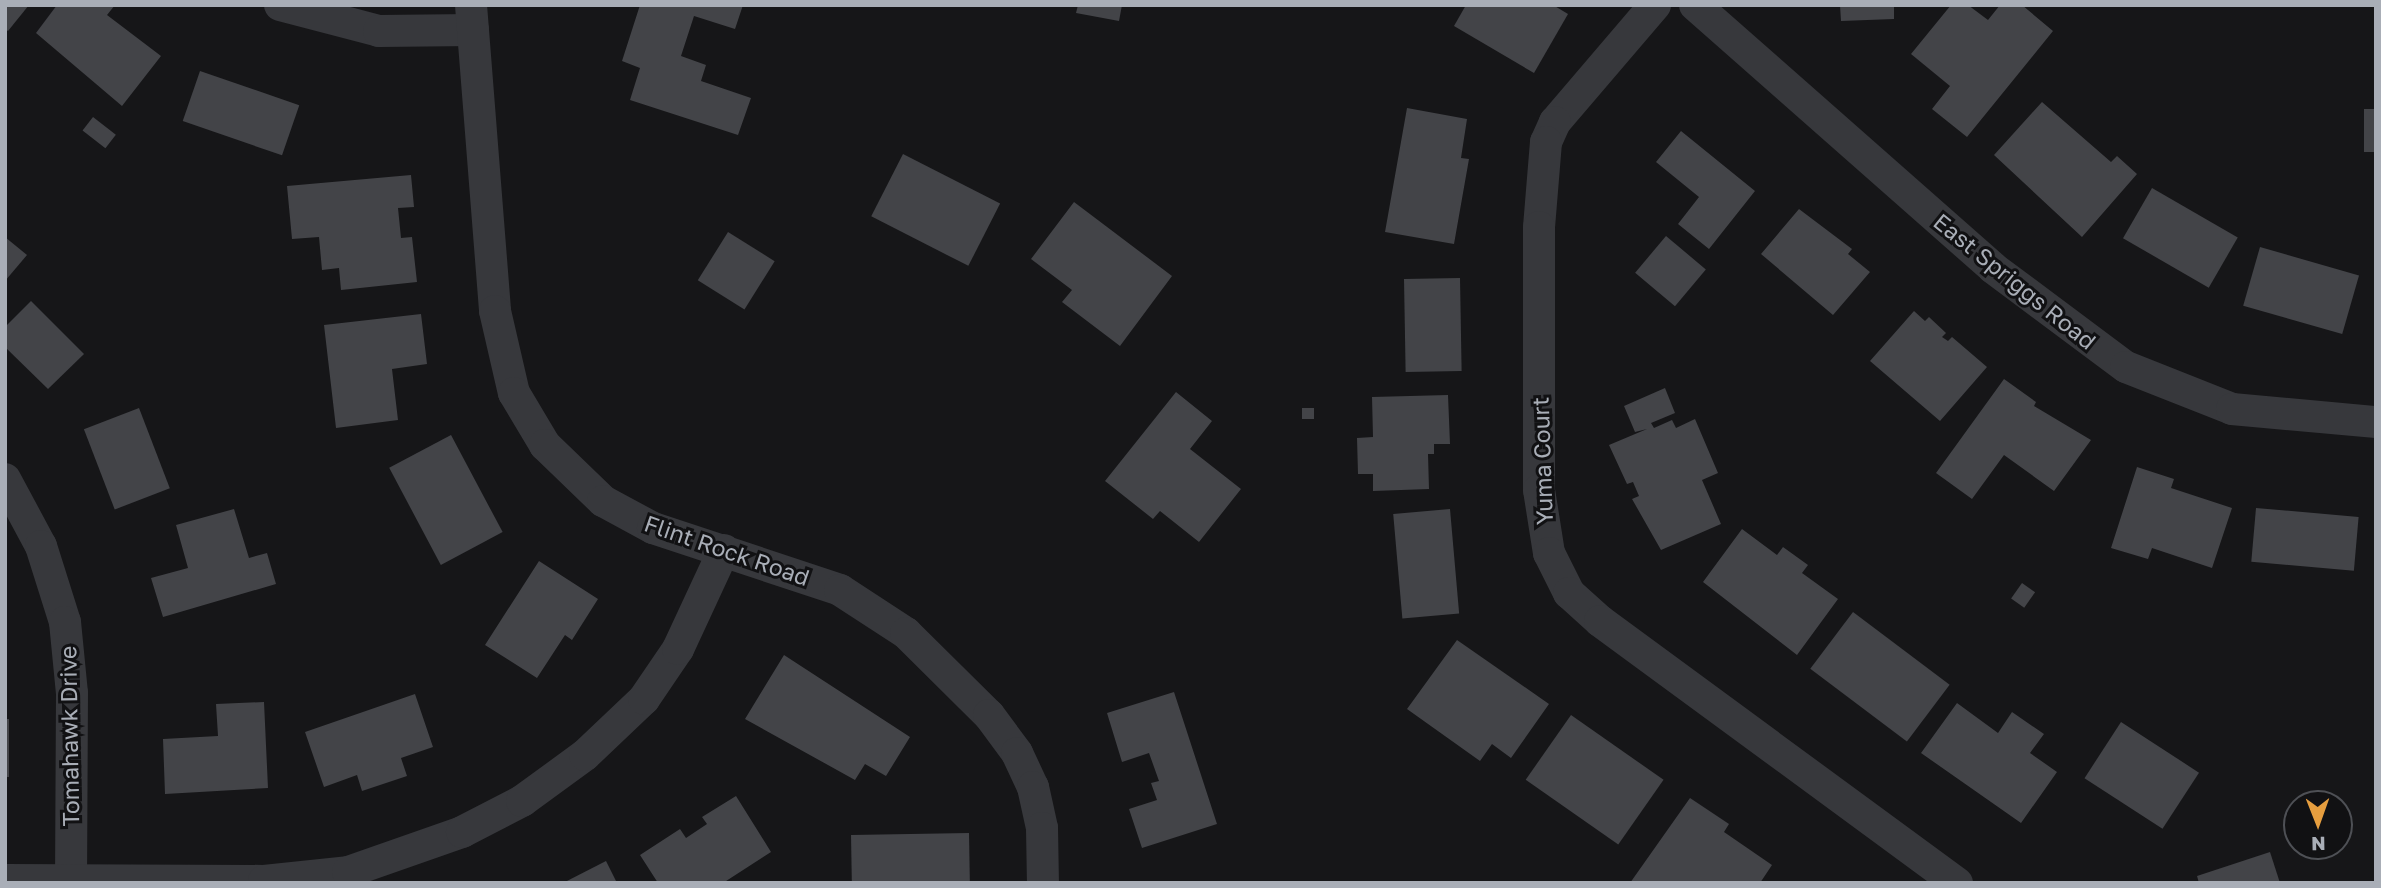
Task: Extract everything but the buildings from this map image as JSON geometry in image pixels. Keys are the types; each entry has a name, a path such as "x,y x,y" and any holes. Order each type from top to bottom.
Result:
{"street":[{"path":"280,5 380,31 472,18"},
{"name":"Yuma Court","path":"1655,5 1555,122 1546,142 1539,227 1539,490 1549,553 1570,593 1600,621 1957,883"},
{"name":"East Spriggs Road","path":"1695,5 2068,329 2126,367 2232,409 2376,422"},
{"name":"Flint Rock Road","path":"472,18 495,311 514,393 545,445 603,501 653,527 840,590 879,614 989,715 1033,787 1042,828 1042,883"},
{"name":"Tomahawk Drive","path":"5,479 41,547 65,622 72,693 71,880"},
{"path":"5,880 264,881 348,872 462,832 522,801 586,755 644,699 678,649 724,550"}]}
